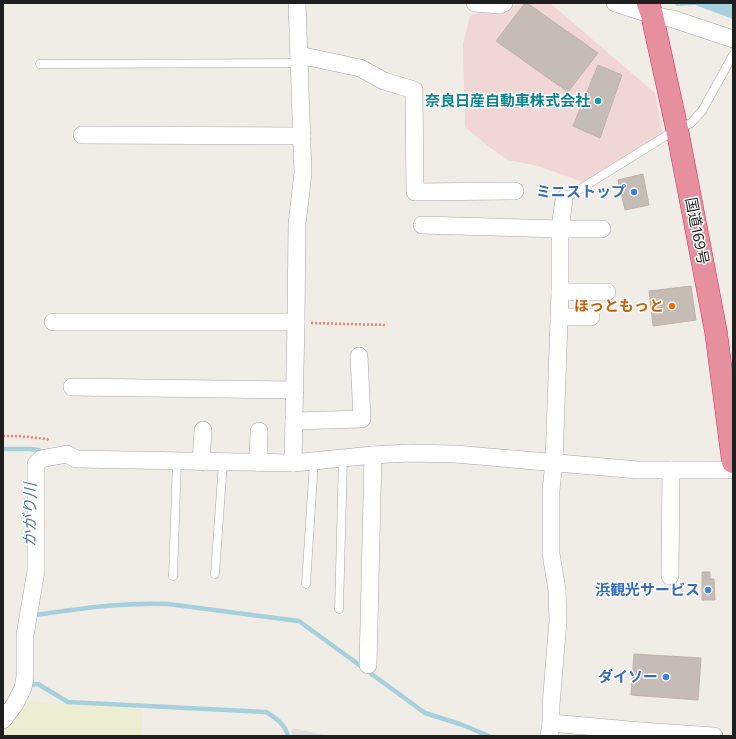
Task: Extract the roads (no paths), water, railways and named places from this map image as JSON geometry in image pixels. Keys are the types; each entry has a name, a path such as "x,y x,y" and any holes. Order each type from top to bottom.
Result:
{"highway":[{"name":"国道169号","path":"650,9 677,129 716,332 733,462"}],"street":[{"path":"293,463 297,224 303,174 297,3"},
{"path":"475,3 499,5 504,3"},
{"path":"615,3 650,9 733,39"},
{"path":"299,59 360,68 384,81 414,90 415,192 515,191"},
{"path":"82,135 302,136"},
{"path":"564,199 560,229 560,292 554,462 551,490 551,554 557,590 558,621 550,730 641,731 714,736"},
{"path":"422,225 602,229"},
{"path":"560,292 607,292"},
{"path":"559,317 591,317"},
{"path":"53,322 296,322"},
{"path":"294,421 362,419 359,356"},
{"path":"72,387 295,390"},
{"path":"202,462 203,430"},
{"path":"258,462 259,431"},
{"path":"3,720 15,704 23,688 25,677 25,636 36,571 36,464 41,459 67,454 76,459 293,463 409,453 455,454 638,470 733,470"},
{"path":"368,665 373,455"},
{"path":"670,576 671,470"}],"lane":[{"path":"564,199 677,129 691,123 702,111 733,56"},
{"path":"40,64 299,59"},
{"path":"339,609 343,458"},
{"path":"173,576 177,461"},
{"path":"306,584 314,461"},
{"path":"215,574 223,462"}],"water":[{"path":"673,3 733,3 733,19 695,5 677,6"}],"waterway":[{"name":"かがり川","path":"3,449 39,450 40,456"},
{"path":"34,615 118,605 168,604 299,621 425,713 460,724 489,736"},
{"path":"30,681 29,685 38,684 68,702 266,712 277,719 287,732 288,736"}],"place":[{"name":"奈良日産自動車株式会社","path":"598,101"},
{"name":"ミニストップ","path":"634,192"},
{"name":"ほっともっと","path":"672,306"},
{"name":"浜観光サービス","path":"708,590"},
{"name":"ダイソー","path":"666,677"}]}
